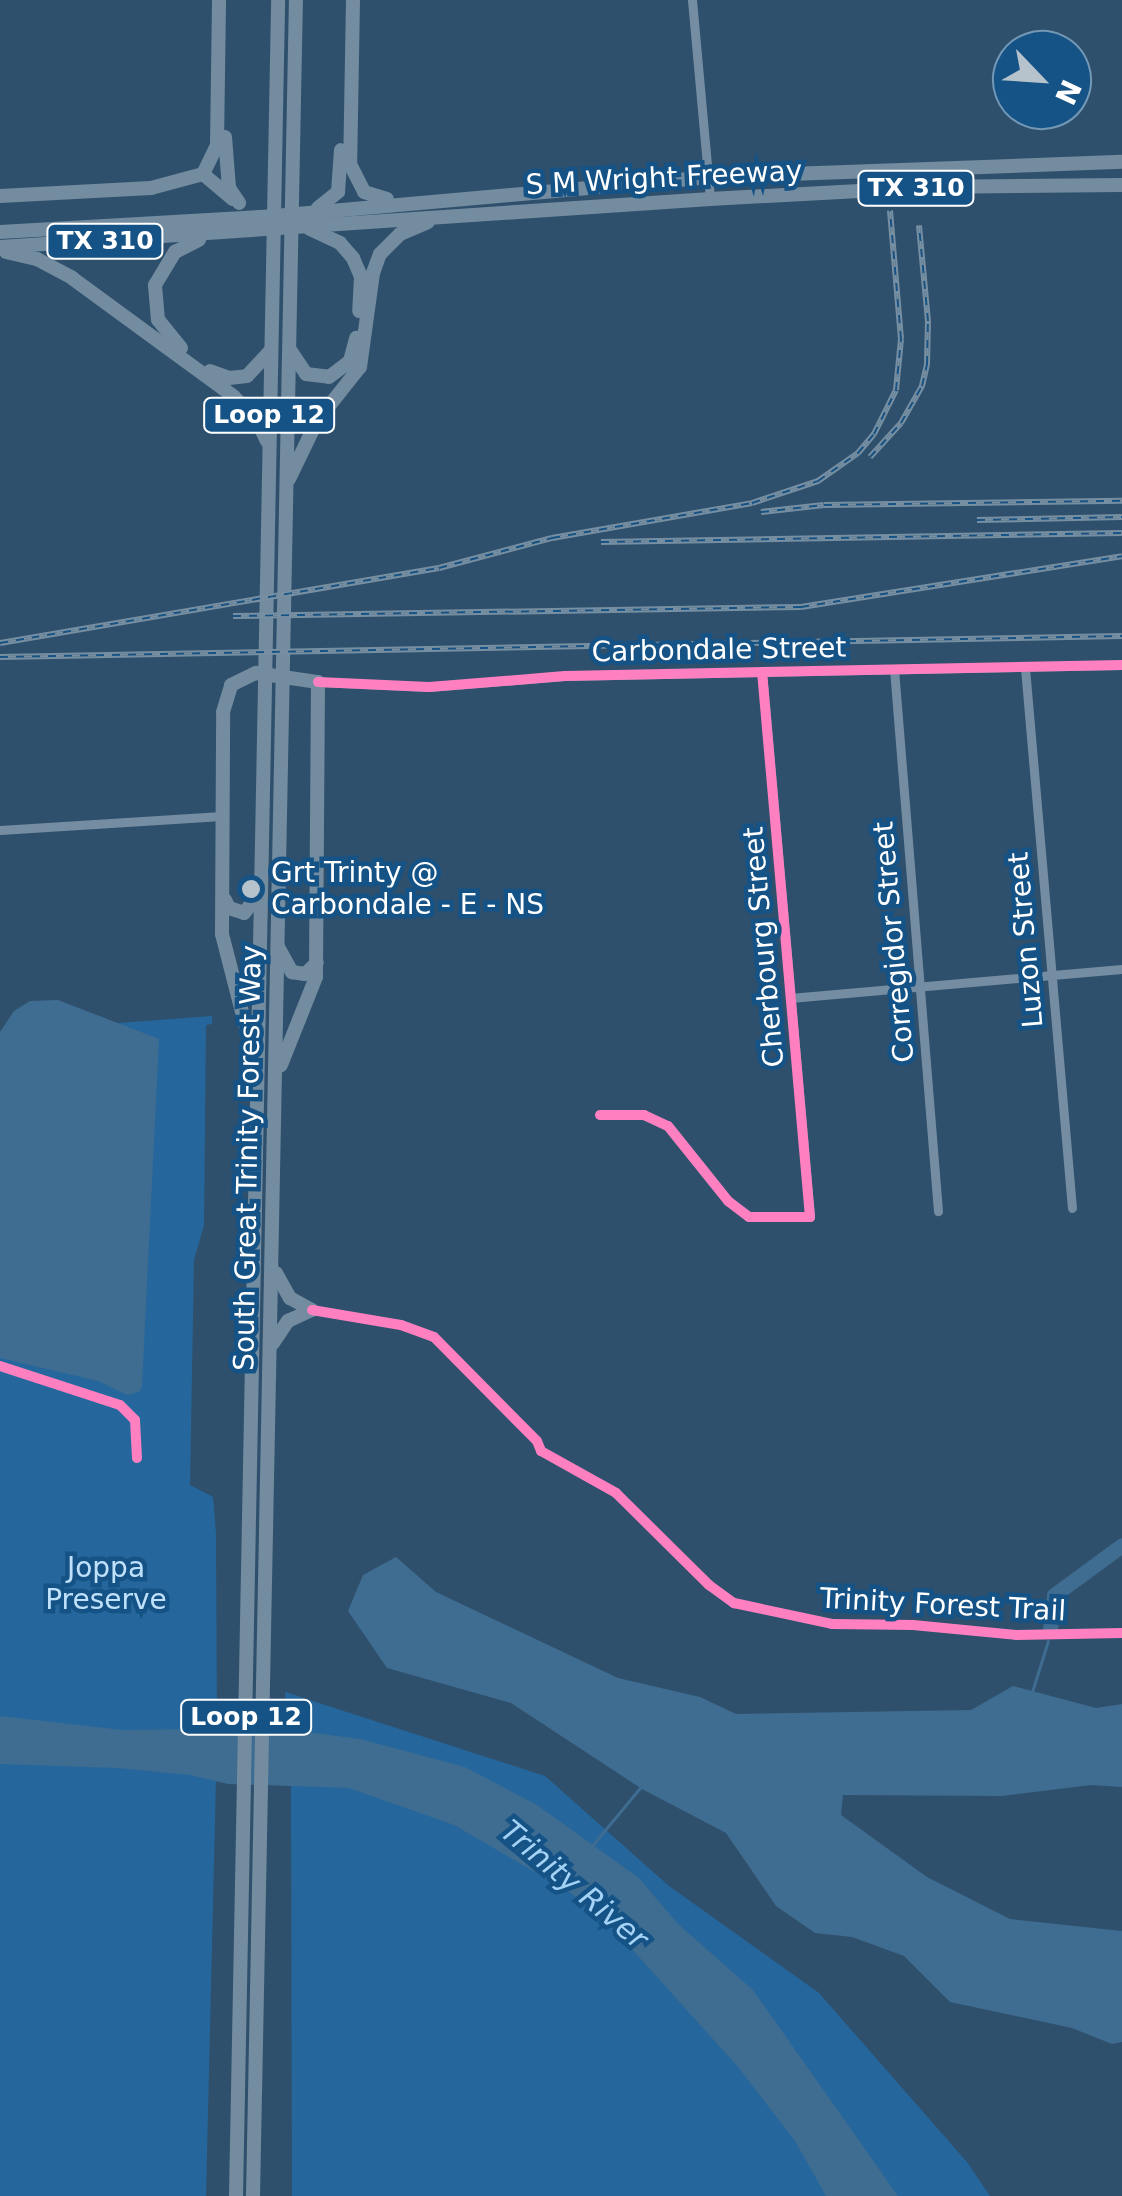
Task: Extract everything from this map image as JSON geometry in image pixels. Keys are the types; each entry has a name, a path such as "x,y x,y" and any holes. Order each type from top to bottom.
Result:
{"main road":[{"path":"206,176 217,145 219,0"},
{"path":"230,0 225,153 229,188 238,203"},
{"name":"South Great Trinity Forest Way","path":"252,2196 273,1267 282,552 299,0"},
{"path":"313,211 328,202 340,185 344,13 340,0"},
{"path":"353,0 352,174 372,196 408,203"},
{"name":"South Great Trinity Forest Way","path":"236,2196 277,2"},
{"path":"0,196 150,188 206,176 225,153"},
{"name":"S M Wright Freeway","path":"275,216 708,177 1122,162"},
{"path":"206,176 238,203 275,216"},
{"name":"S M Wright Freeway","path":"211,235 710,199 929,187 1122,185"},
{"name":"TX 310","path":"0,232 275,216"},
{"path":"285,489 309,434 360,368 373,273 380,254 400,234 441,217"},
{"path":"288,346 301,370 322,378 344,368 355,348 362,287 357,267 340,243 305,227"},
{"path":"211,235 175,252 166,262 155,285 158,320 171,340 220,376 247,376 270,350"},
{"name":"TX 310","path":"0,250 211,235"},
{"path":"0,250 37,259 72,278 233,396 256,420 268,445"},
{"path":"257,1067 226,955 222,816 223,712 232,685 256,673 318,682 317,962 313,987 276,1080"},
{"path":"225,900 230,908 244,914 259,893"},
{"path":"276,940 292,972 305,974 317,962"},
{"path":"255,1245 264,1297 272,1307"},
{"path":"270,1348 288,1320 312,1310 290,1298 273,1267"}],"street":[{"path":"692,0 710,199"},
{"name":"Carbondale Street","path":"318,682 429,687 565,676 1122,665"},
{"name":"Luzon Street","path":"1026,668 1072,1208"},
{"name":"Corregidor Street","path":"894,669 938,1211"},
{"name":"Cherbourg Street","path":"600,1116 644,1114 668,1126 728,1201 749,1217 810,1217 762,672"},
{"path":"0,830 222,816"},
{"path":"790,998 1122,969"}],"green space":[{"name":"Joppa Preserve","path":"212,1016 212,1024 206,1025 204,1225 194,1260 190,1485 213,1497 216,1534 217,1736 206,2196 0,2196 0,1032"},
{"path":"285,1692 545,1776 669,1886 819,1993 967,2162 990,2196 292,2196 291,1784"}],"water":[{"path":"58,1000 159,1039 142,1386 139,1392 127,1395 98,1381 0,1358 0,1032 14,1011 30,1001"},
{"path":"396,1557 436,1592 618,1678 700,1697 736,1714 971,1710 1013,1686 1096,1708 1122,1704 1122,1787 1091,1785 1002,1796 843,1795 841,1815 927,1877 1010,1919 1122,1931 1122,2042 1112,2044 1072,2028 950,2002 904,1956 852,1937 815,1933 776,1906 726,1833 642,1789 511,1703 387,1668 348,1611 363,1575"},
{"name":"Trinity River","path":"0,1716 123,1730 276,1728 360,1739 465,1767 537,1805 639,1878 678,1924 753,1990 898,2196 826,2196 795,2141 738,2067 621,1937 571,1893 454,1825 349,1788 228,1784 190,1775 118,1768 0,1764"}],"waterway":[{"path":"1050,1629 1054,1595 1122,1545"},
{"path":"1032,1692 1048,1641"},
{"path":"591,1847 640,1788"}],"railway":[{"path":"0,643 439,568 552,538 752,503 818,481 858,453 874,434 896,390 901,339 890,210"},
{"path":"870,457 901,423 922,386 927,364 928,321 919,225"},
{"path":"761,512 824,505 1122,501"},
{"path":"977,520 1122,517"},
{"path":"601,542 1122,533"},
{"path":"233,616 801,607 1122,556"},
{"path":"0,657 1122,636"}],"cycle path":[{"path":"318,682 429,687 565,676 1122,665"},
{"path":"600,1115 644,1115 668,1126 728,1201 749,1217 810,1217 762,672"},
{"name":"Trinity Forest Trail","path":"312,1310 401,1325 434,1337 537,1441 541,1451 616,1493 709,1585 734,1603 832,1624 913,1625 1016,1635 1122,1633"},
{"path":"0,1366 120,1405 135,1420 137,1458"}],"place":[{"name":"Grt Trinty @ Carbondale - E - NS","path":"251,889"}]}
